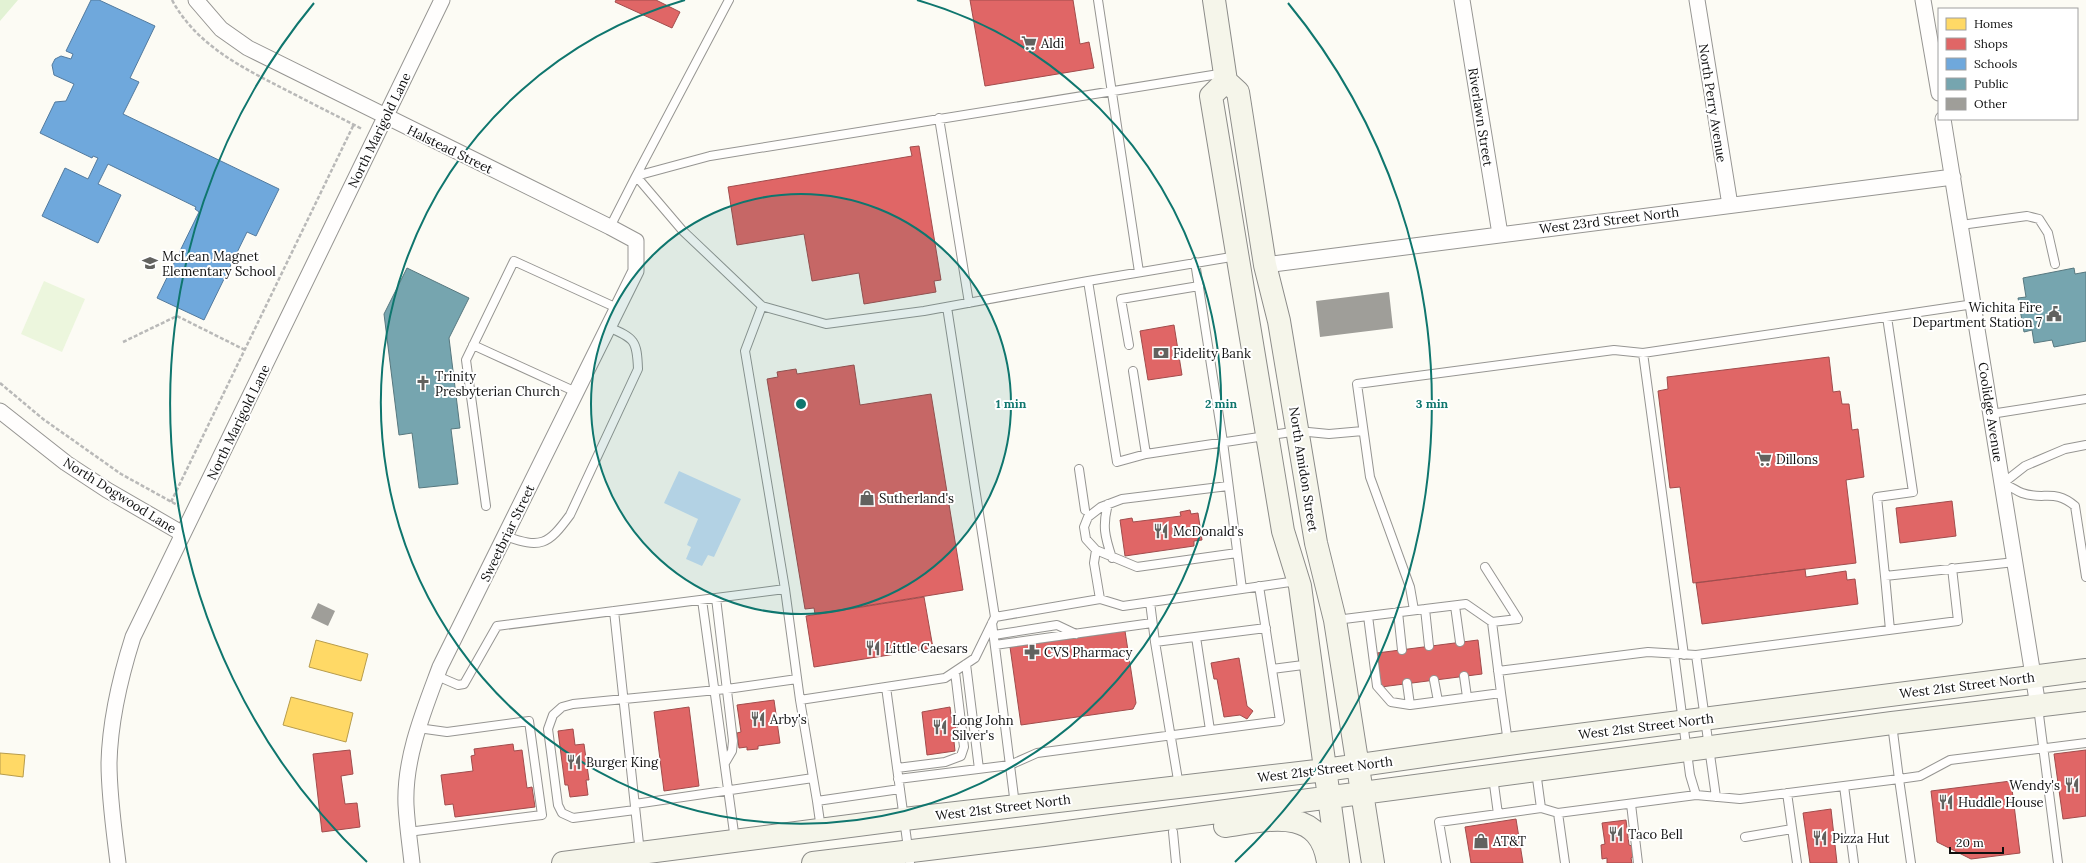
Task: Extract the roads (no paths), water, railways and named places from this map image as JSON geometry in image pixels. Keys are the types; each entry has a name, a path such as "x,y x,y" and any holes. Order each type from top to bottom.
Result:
{"main road":[{"path":"1214,0 1225,77 1211,96 1283,531 1298,581 1311,664 1338,863"},
{"name":"North Amidon Street","path":"1225,77 1238,92 1265,265 1279,321 1316,543 1335,620 1373,863"},
{"name":"West 21st Street North","path":"563,863 904,819 1325,770 1508,744 2086,670"},
{"path":"813,863 909,857 1044,835 1328,797 1892,723 2086,700"},
{"path":"1044,835 1082,844 1288,819 1302,822 1319,836 1326,847 1328,863"}],"street":[{"name":"Halstead Street","path":"196,0 221,29 248,48 610,226"},
{"name":"North Marigold Lane","path":"118,863 112,814 109,762 115,709 125,662 133,638 442,0"},
{"name":"Riverlawn Street","path":"1462,0 1500,234"},
{"name":"North Perry Avenue","path":"1697,0 1730,205"},
{"path":"1923,0 1938,87"},
{"name":"Coolidge Avenue","path":"1943,120 2038,706"},
{"name":"West 23rd Street North","path":"1265,265 1953,177"},
{"name":"Sweetbriar Street","path":"412,863 406,804 411,753 418,728 437,676 636,271 636,241 610,226"},
{"name":"North Dogwood Lane","path":"0,410 66,462 107,490 184,534"}],"lane":[{"path":"610,226 729,0"},
{"path":"1098,0 1139,272"},
{"path":"636,176 710,156 1111,90 1225,77"},
{"path":"939,118 969,303"},
{"path":"636,176 682,230 762,306 826,324 948,307 1195,262 1238,256"},
{"path":"1961,226 2027,216 2039,219 2048,233 2055,264"},
{"path":"486,506 466,360 514,261 617,308"},
{"path":"1195,262 1223,442 1242,589"},
{"path":"1088,281 1117,462 1146,454 1298,431 1329,434 1363,431"},
{"path":"1128,345 1121,300 1199,286"},
{"path":"1414,610 1410,587 1370,477 1357,384 1614,350 1643,354 1974,304"},
{"path":"762,306 745,351 785,589 800,700 821,830"},
{"path":"948,307 994,620 995,645 1015,806"},
{"path":"1887,317 1913,492 1877,497 1890,630"},
{"path":"505,536 526,543 544,543 557,533 570,515 638,369 637,347 626,334 608,327"},
{"path":"473,345 576,392"},
{"path":"1643,354 1684,655"},
{"path":"1133,371 1146,454"},
{"path":"1991,414 2086,399"},
{"path":"2002,484 2025,466 2065,449 2086,445"},
{"path":"1079,469 1085,510"},
{"path":"2002,484 2011,486 2020,493 2033,496 2054,495 2066,498 2075,506 2086,578"},
{"path":"1228,486 1122,499 1101,507 1088,517 1084,527 1086,539 1096,550 1112,558 1137,567 1237,553"},
{"path":"1108,504 1104,521 1105,539 1112,558"},
{"path":"1096,550 1094,563 1100,599"},
{"path":"1885,576 2015,562"},
{"path":"1335,620 1466,604 1492,622 1518,619 1485,567"},
{"path":"1498,671 1648,652 1696,655 1958,621 1952,568"},
{"path":"994,620 1100,599 1123,606 1298,581"},
{"path":"898,779 1010,765 1037,753 1280,721 1259,586"},
{"path":"437,676 458,685 464,684 497,626 785,589"},
{"path":"716,598 733,741 732,751 725,763"},
{"path":"702,600 735,841"},
{"path":"1150,602 1152,623 1172,735 1179,787"},
{"path":"1455,606 1460,642"},
{"path":"1425,609 1430,646"},
{"path":"614,611 640,853"},
{"path":"1398,612 1402,650"},
{"path":"1368,616 1377,686 1392,702 1410,705 1501,693"},
{"path":"800,700 946,678 975,658 994,620"},
{"path":"1492,622 1508,744"},
{"path":"995,645 1152,623"},
{"path":"994,635 1057,625 1076,634"},
{"path":"1155,642 1266,628"},
{"path":"1196,637 1210,730"},
{"path":"1674,654 1690,775 1696,795"},
{"path":"1696,655 1716,797"},
{"path":"966,664 979,769"},
{"path":"1272,668 1311,664"},
{"path":"897,768 945,762 961,756 964,747 955,672"},
{"path":"1464,676 1467,697"},
{"path":"797,679 727,689 715,689 562,707 553,715 548,729 558,805 562,813 573,818 729,790 813,778"},
{"path":"1434,680 1438,701"},
{"path":"1407,684 1410,705"},
{"path":"886,687 909,857"},
{"path":"2038,706 2058,861"},
{"path":"408,832 542,815 529,722 447,732 418,728"},
{"path":"1892,723 1910,863"},
{"path":"1446,863 1440,822 1541,808 1558,813 1696,795 1740,799 1920,776 1950,760 2086,744"},
{"path":"1536,770 1541,808"},
{"path":"1493,776 1498,814"},
{"path":"1844,786 1854,863"},
{"path":"817,801 900,790"},
{"path":"1787,793 1797,863"},
{"path":"1630,804 1638,863"},
{"path":"1558,813 1565,863"},
{"path":"1745,837 1792,829"},
{"path":"1173,832 1176,863"}],"water":[{"path":"679,471 741,499 714,557 708,555 702,566 686,559 691,547 687,545 698,519 664,503"}],"place":[{"name":"Aldi","path":"1029,43"},
{"name":"McLean Magnet Elementary School","path":"150,263"},
{"name":"Wichita Fire Department Station 7","path":"2054,314"},
{"name":"Fidelity Bank","path":"1161,353"},
{"name":"Trinity Presbyterian Church","path":"423,383"},
{"name":"Dillons","path":"1764,459"},
{"name":"Sutherland's","path":"867,498"},
{"name":"McDonald's","path":"1161,531"},
{"name":"Little Caesars","path":"873,648"},
{"name":"CVS Pharmacy","path":"1032,652"},
{"name":"Arby's","path":"758,719"},
{"name":"Long John Silver's","path":"940,727"},
{"name":"Burger King","path":"574,762"},
{"name":"Wendy's","path":"2072,785"},
{"name":"Huddle House","path":"1946,802"},
{"name":"Taco Bell","path":"1616,834"},
{"name":"Pizza Hut","path":"1820,838"},
{"name":"AT&T","path":"1481,841"}]}
